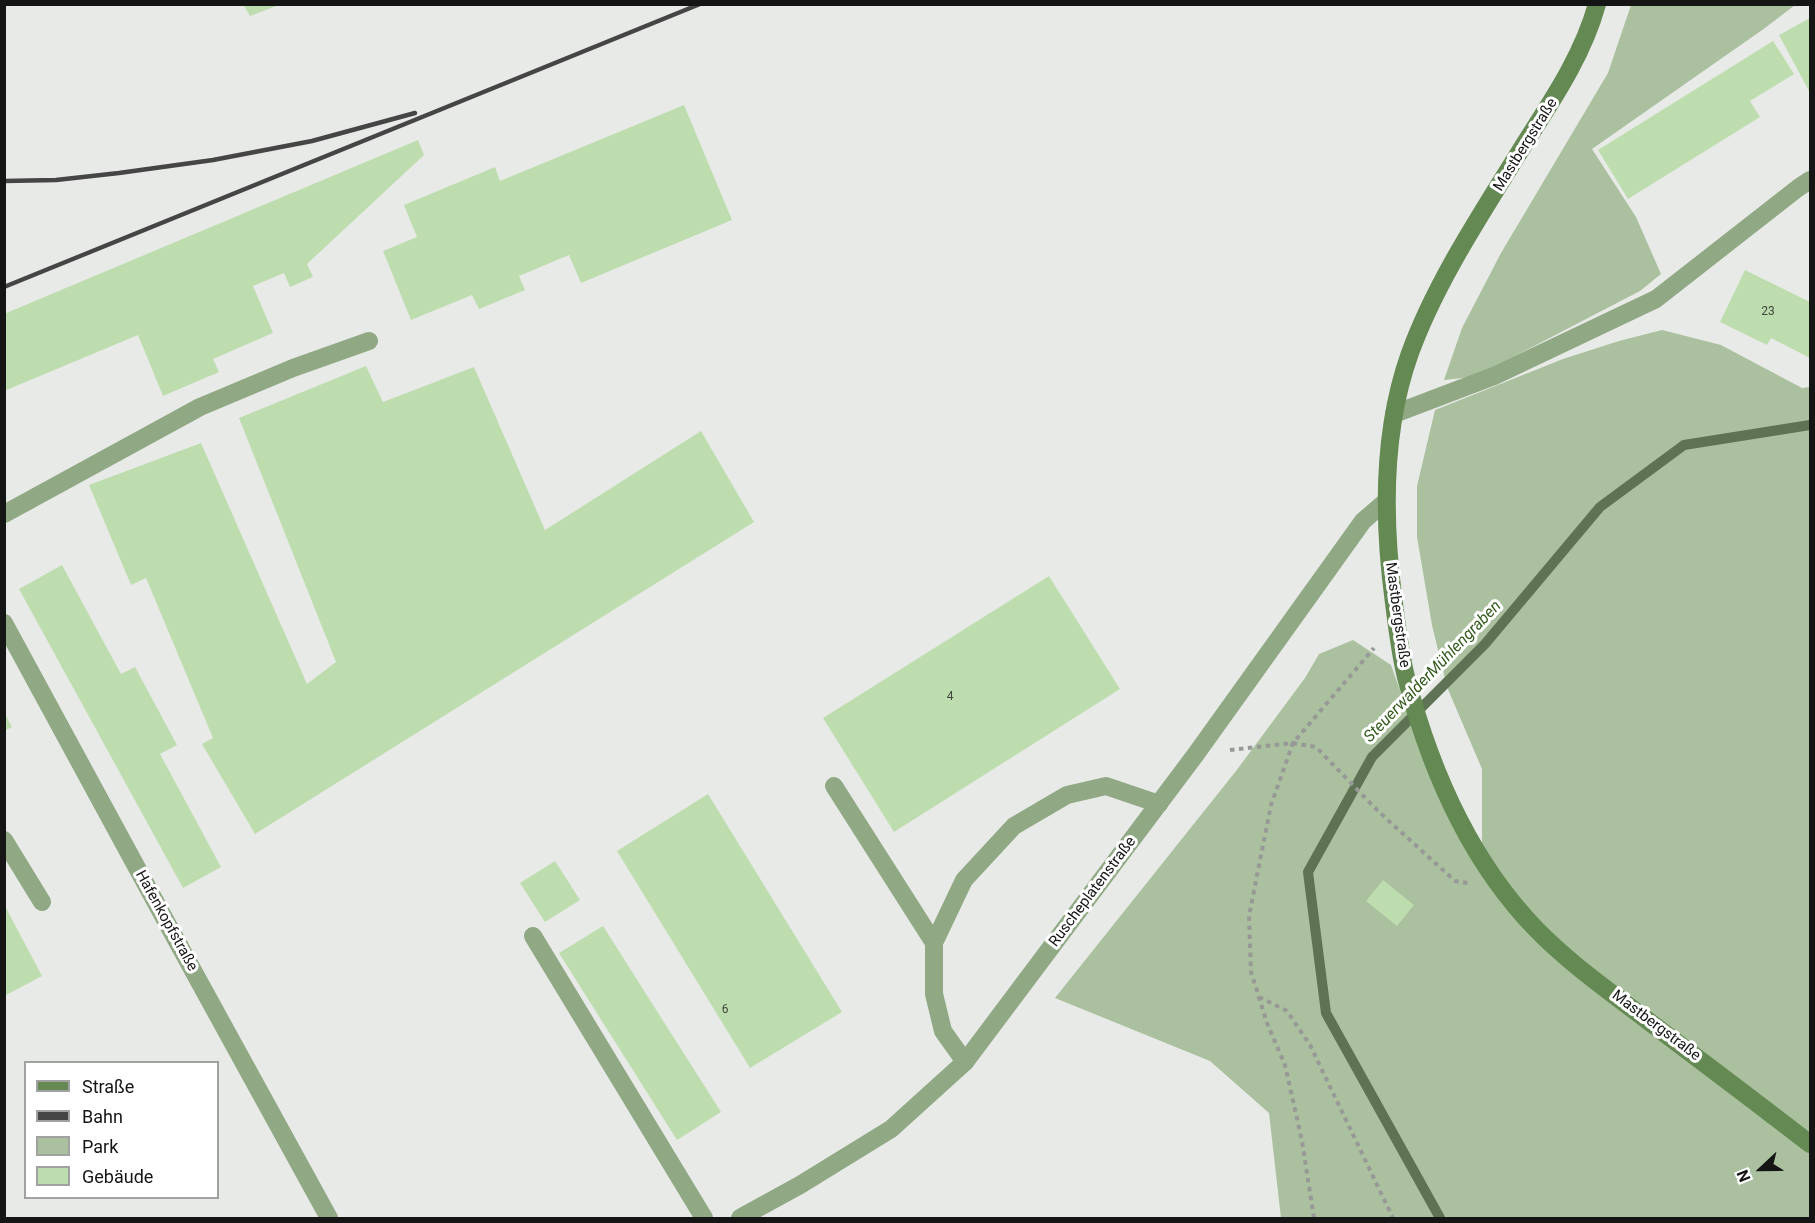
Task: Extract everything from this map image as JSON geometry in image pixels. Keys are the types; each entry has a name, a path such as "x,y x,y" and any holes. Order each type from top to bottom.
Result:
{"main road":[{"name":"Mastbergstraße","path":"1597,4 1592,23 1558,93 1449,268 1409,355 1394,414 1385,502 1389,568 1405,674 1428,749 1457,818 1504,892 1536,930 1582,971 1810,1144"}],"street":[{"path":"1394,414 1494,376 1656,299 1810,180"},
{"path":"4,514 200,407 293,368 369,341"},
{"name":"Ruscheplatenstraße","path":"740,1218 800,1185 891,1128 965,1062 1159,804 1363,521 1385,502"},
{"name":"Hafenkopfstraße","path":"4,623 329,1218"},
{"path":"834,786 934,943"},
{"path":"965,1062 943,1031 934,994 934,943 964,880 1014,826 1067,795 1106,786 1159,804"},
{"path":"4,840 42,902"},
{"path":"533,936 704,1218"}],"path":[{"path":"1314,1218 1302,1141 1285,1065 1267,1023 1251,972 1249,916 1271,805 1293,743 1396,622"},
{"path":"1196,753 1293,743 1316,747 1379,812 1455,880 1504,892"},
{"path":"1258,997 1287,1011 1310,1045 1393,1218"}],"green space":[{"path":"1631,5 1795,5 1592,149 1636,217 1661,274 1640,291 1515,356 1472,377 1444,380 1462,328 1501,253 1608,73"},
{"path":"1662,330 1721,345 1802,388 1810,387 1810,1218 1281,1218 1269,1113 1210,1061 1055,998 1236,771 1305,678 1319,654 1353,640 1391,665 1414,729 1482,874 1482,769 1447,687 1432,625 1417,537 1417,486 1435,410 1563,359"}],"building":[{"path":"243,4 279,4 279,5 250,16"},
{"path":"1810,18 1810,93 1779,35"},
{"path":"1773,41 1794,74 1750,101 1760,117 1628,199 1598,150"},
{"path":"684,105 732,220 581,283 569,255 519,276 525,290 479,309 472,295 411,320 383,251 417,237 404,205 495,167 500,181"},
{"path":"418,140 424,155 307,264 313,277 290,287 284,273 253,286 273,333 213,359 219,372 163,396 138,335 4,391 4,314"},
{"path":"1745,270 1810,302 1810,358 1771,338 1767,345 1720,322"},
{"path":"366,366 383,402 474,367 545,530 701,431 754,522 255,834 202,744 213,738 146,578 131,585 89,485 201,443 307,684 336,662 239,418"},
{"path":"62,565 121,674 135,667 177,745 160,754 221,867 183,888 19,589"},
{"path":"1049,576 1120,689 894,832 823,718"},
{"path":"6,716 12,727 4,731 4,717"},
{"path":"708,794 842,1012 750,1068 617,851"},
{"path":"555,861 580,900 545,922 520,883"},
{"path":"1383,880 1414,905 1397,926 1366,901"},
{"path":"4,904 42,976 4,996"},
{"path":"603,926 721,1112 677,1140 559,953"}],"waterway":[{"name":"SteuerwalderMühlengraben","path":"1440,1218 1326,1013 1308,872 1372,757 1485,644 1600,507 1684,445 1810,425"}],"railway":[{"path":"4,287 700,4"},
{"path":"4,181 56,180 213,160 312,141 415,113"}]}
